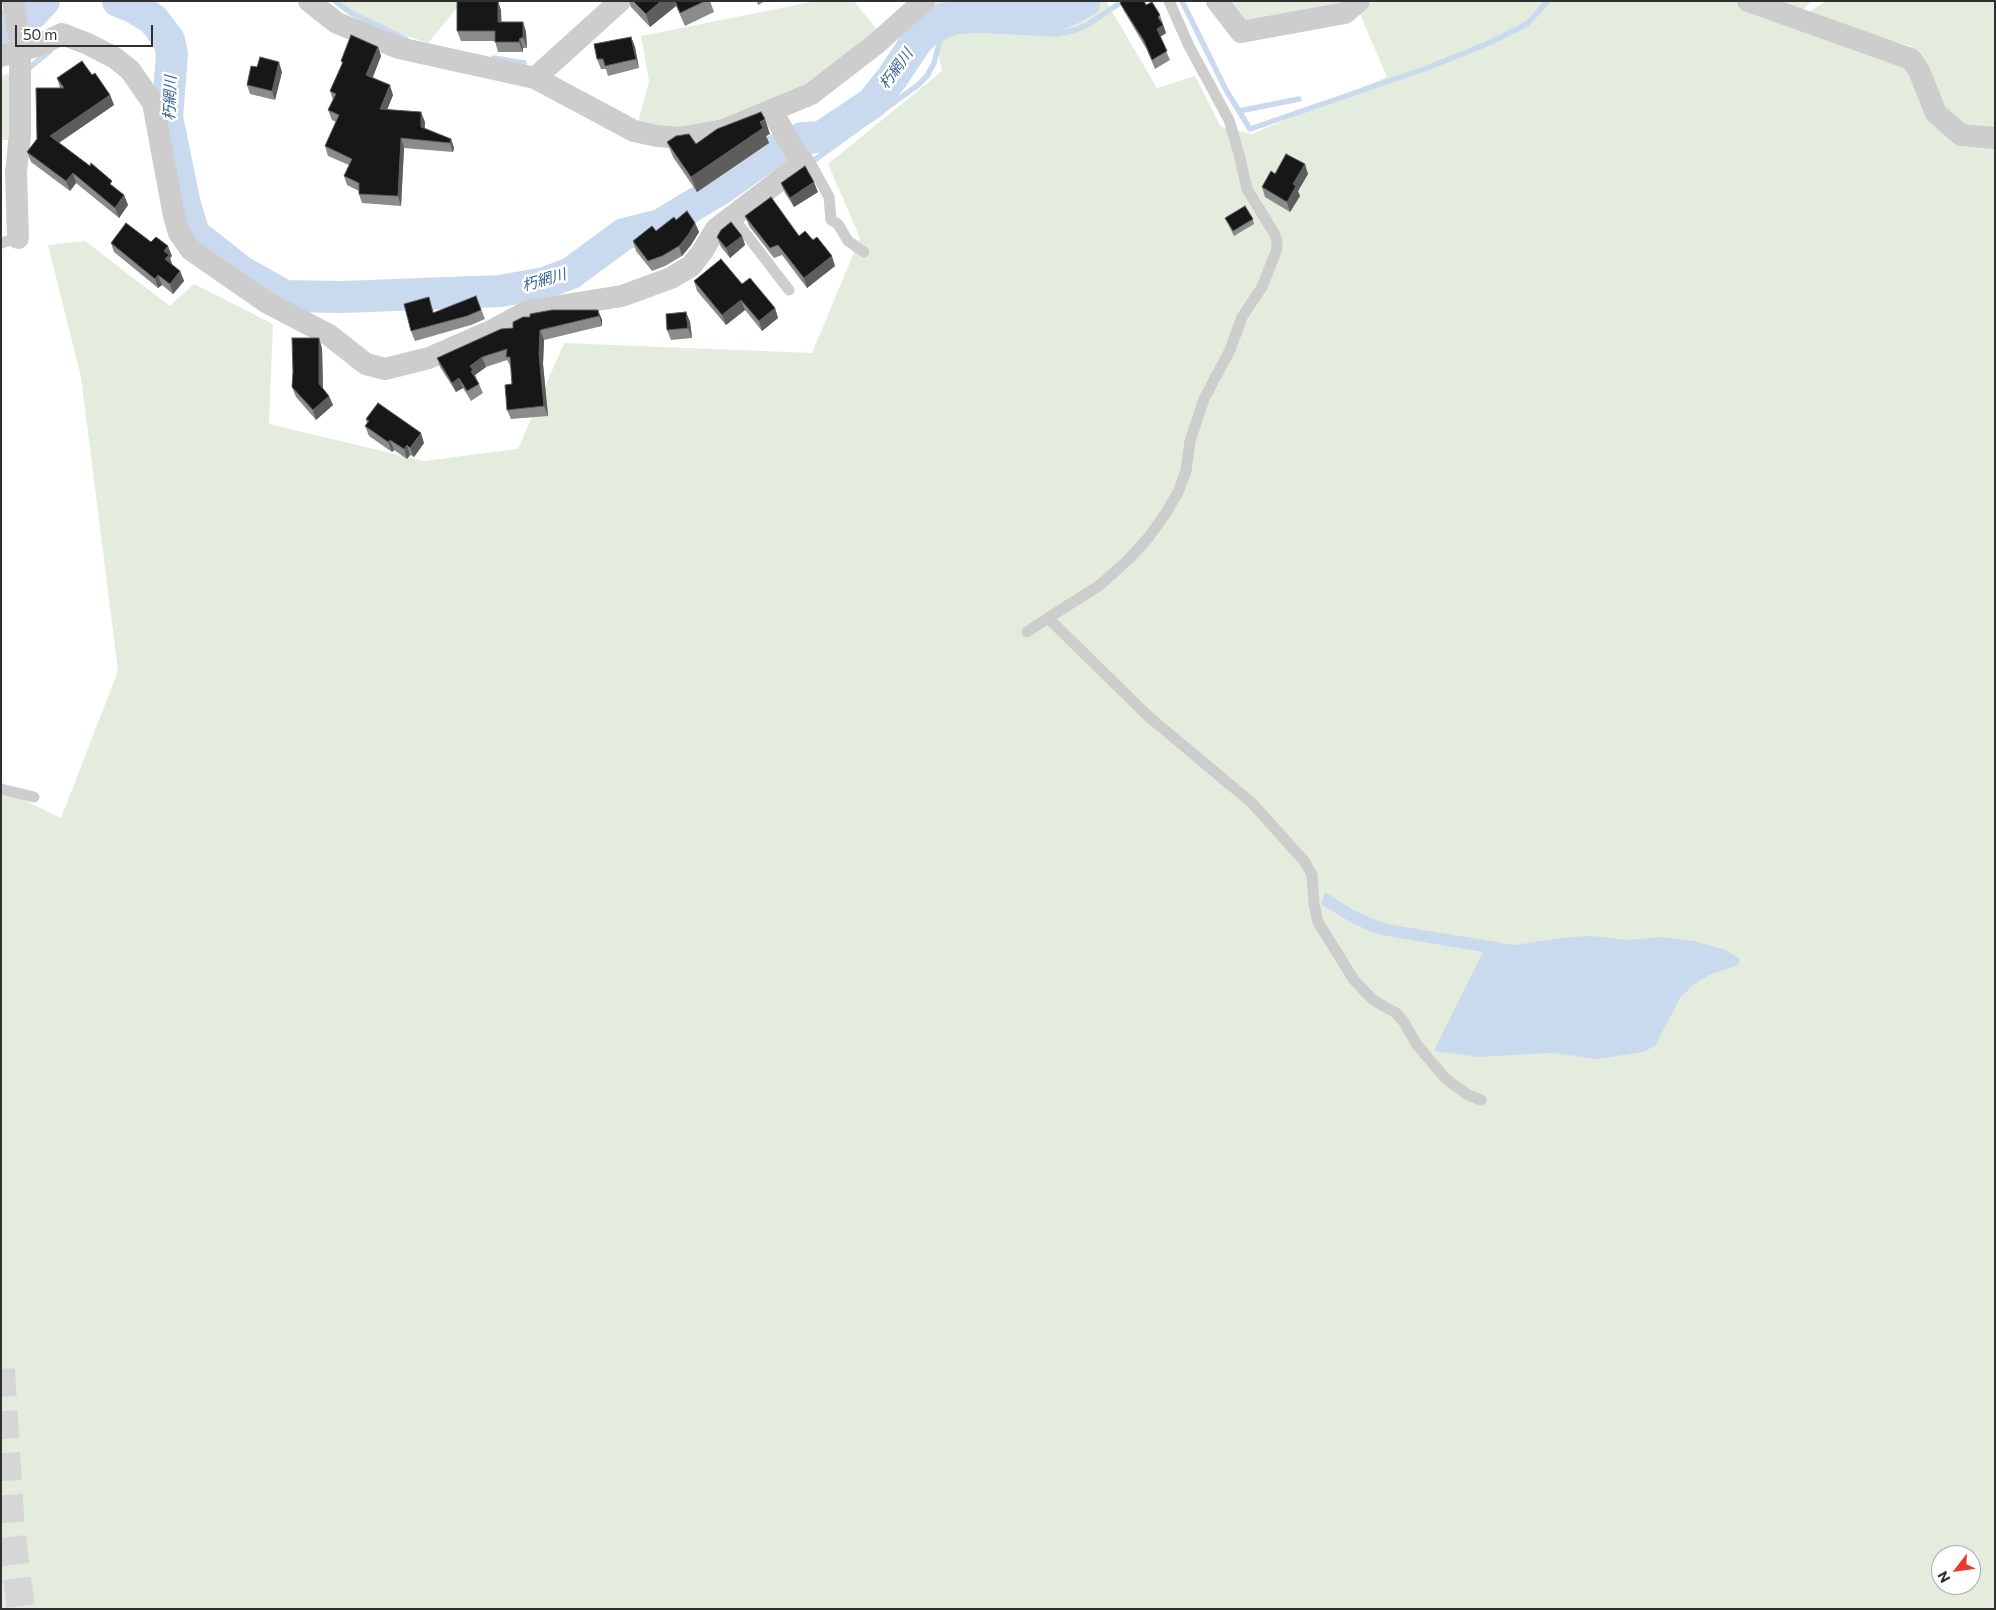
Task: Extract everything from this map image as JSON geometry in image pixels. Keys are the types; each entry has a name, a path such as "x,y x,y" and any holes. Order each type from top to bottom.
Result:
{"street":[{"path":"309,1 337,23 399,48 535,78 634,132 680,138 724,130 811,94 877,43 924,1"},
{"path":"535,78 620,1"},
{"path":"1217,1 1241,32 1345,13 1359,1"},
{"path":"1748,1 1911,59 1919,71 1936,112 1961,135 1995,138"},
{"path":"9,241 20,135 13,50 13,3"},
{"path":"13,50 37,46 62,34 88,44 115,58 130,70 153,103 174,216 179,233 191,250 266,302 329,335 366,364 385,369 430,358 493,330 528,311 622,296 671,278 691,266 716,229 734,219 797,168 802,154 772,111"}],"lane":[{"path":"1027,632 1107,578 1148,538 1166,514 1178,492 1186,471 1190,441 1204,399 1230,350 1242,317 1262,287 1277,249 1277,241 1274,234 1246,189 1239,154 1229,120 1189,46 1169,1"},
{"path":"802,154 829,197 831,220 838,224 848,241 864,252"},
{"path":"734,219 789,290"},
{"path":"1048,618 1148,716 1252,804 1305,862 1312,875 1314,904 1318,922 1354,980 1373,1000 1396,1013 1404,1022 1417,1045 1446,1079 1468,1095 1481,1100"},
{"path":"1,789 34,797"}],"green space":[{"path":"337,1 468,1 457,8 428,43 396,32 350,10"},
{"path":"816,1 854,1 878,31 789,99 680,133 637,126 649,81 641,36"},
{"path":"927,1 1106,1 1157,88 1195,76 1221,127 1252,134 1387,77 1359,12 1374,1 1812,1 1791,21 1910,67 1946,134 1995,145 1995,1609 1,1609 1,789 61,818 118,671 81,377 48,245 85,241 170,306 194,284 273,324 269,424 424,461 518,449 564,343 812,353 860,238 828,164 942,71"},
{"path":"1223,1 1352,1 1246,23"},
{"path":"1826,1 1995,1 1995,130 1978,133 1950,116 1922,57 1910,46 1804,15"},
{"path":"9,74 11,140 1,140 1,75"}],"water":[{"path":"1325,892 1353,910 1378,921 1515,945 1569,937 1592,936 1628,940 1662,937 1694,941 1726,950 1740,959 1738,965 1709,975 1693,985 1680,998 1655,1046 1643,1052 1598,1059 1552,1053 1478,1057 1434,1051 1483,952 1374,933 1350,922 1321,904"}],"building":[{"path":"457,1 498,1 498,22 523,22 523,38 520,38 519,42 495,42 495,31 457,31"},
{"path":"633,1 661,1 646,14"},
{"path":"675,1 705,1 680,13"},
{"path":"1122,1 1144,1 1146,5 1152,2 1160,15 1158,17 1163,25 1157,29 1167,51 1152,60 1144,41 1120,3"},
{"path":"351,35 378,47 366,75 390,85 380,109 421,112 421,127 451,139 450,143 401,138 398,196 359,194 359,183 344,176 352,159 325,146 339,115 328,110 336,94 330,91 343,62 341,61"},
{"path":"631,37 636,59 605,66 603,59 597,59 594,44"},
{"path":"260,57 279,62 272,91 247,85 251,66 257,67"},
{"path":"82,61 92,75 95,73 110,95 50,136 90,166 91,163 112,181 110,184 124,195 115,208 73,173 66,181 27,152 37,139 36,88 64,88 57,78"},
{"path":"761,112 765,119 760,122 763,128 691,177 667,142 676,136 689,134 696,144 717,129"},
{"path":"1286,154 1305,164 1293,184 1296,186 1287,202 1262,187 1271,171 1275,174"},
{"path":"805,166 814,182 790,198 781,183"},
{"path":"771,197 799,236 805,231 813,240 817,237 832,256 804,278 778,245 770,248 745,216"},
{"path":"1245,206 1253,219 1233,231 1225,218"},
{"path":"687,211 695,223 688,235 679,246 662,256 648,261 633,241 652,226 656,231 674,217 676,220"},
{"path":"731,222 742,236 726,248 717,237 721,230"},
{"path":"126,223 151,242 156,237 168,246 164,251 169,255 165,259 180,271 170,284 158,275 155,279 111,243"},
{"path":"721,259 742,284 750,278 775,308 759,321 741,300 722,315 694,281"},
{"path":"476,296 481,310 467,316 411,331 404,304 429,297 433,313"},
{"path":"552,310 598,310 599,316 540,330 539,354 544,406 507,410 505,385 512,384 510,357 506,357 507,349 482,357 470,366 479,384 467,391 459,378 452,383 437,358 501,329 513,328 513,322 523,317 530,317 530,314"},
{"path":"686,312 688,328 667,330 666,314"},
{"path":"292,338 319,338 319,384 329,396 313,410 292,387"},
{"path":"378,403 421,433 410,448 407,445 404,449 390,440 388,442 365,426 369,421 366,419"}],"waterway":[{"name":"朽網川","path":"1,28 33,13 44,1"},
{"name":"朽網川","path":"118,1 153,19 169,40 172,54 167,117 185,205 194,234 242,272 285,296 343,297 500,291 545,283 571,273 624,234 660,225 722,188 774,151 802,138 821,137 872,103 892,78 916,42 938,20 973,14 1050,17 1085,1"},
{"path":"335,1 351,13 406,39"},
{"path":"809,164 918,85 927,76 934,63 940,40 944,37 955,32 976,30 1057,34 1087,25 1123,1"},
{"path":"1182,1 1226,90 1250,129 1427,68 1489,43 1527,24 1548,1"},
{"path":"29,68 51,50"},
{"path":"494,58 524,63"},
{"path":"1239,111 1299,99"}],"tunnel":[{"path":"1,1369 11,1529 21,1609"}]}
